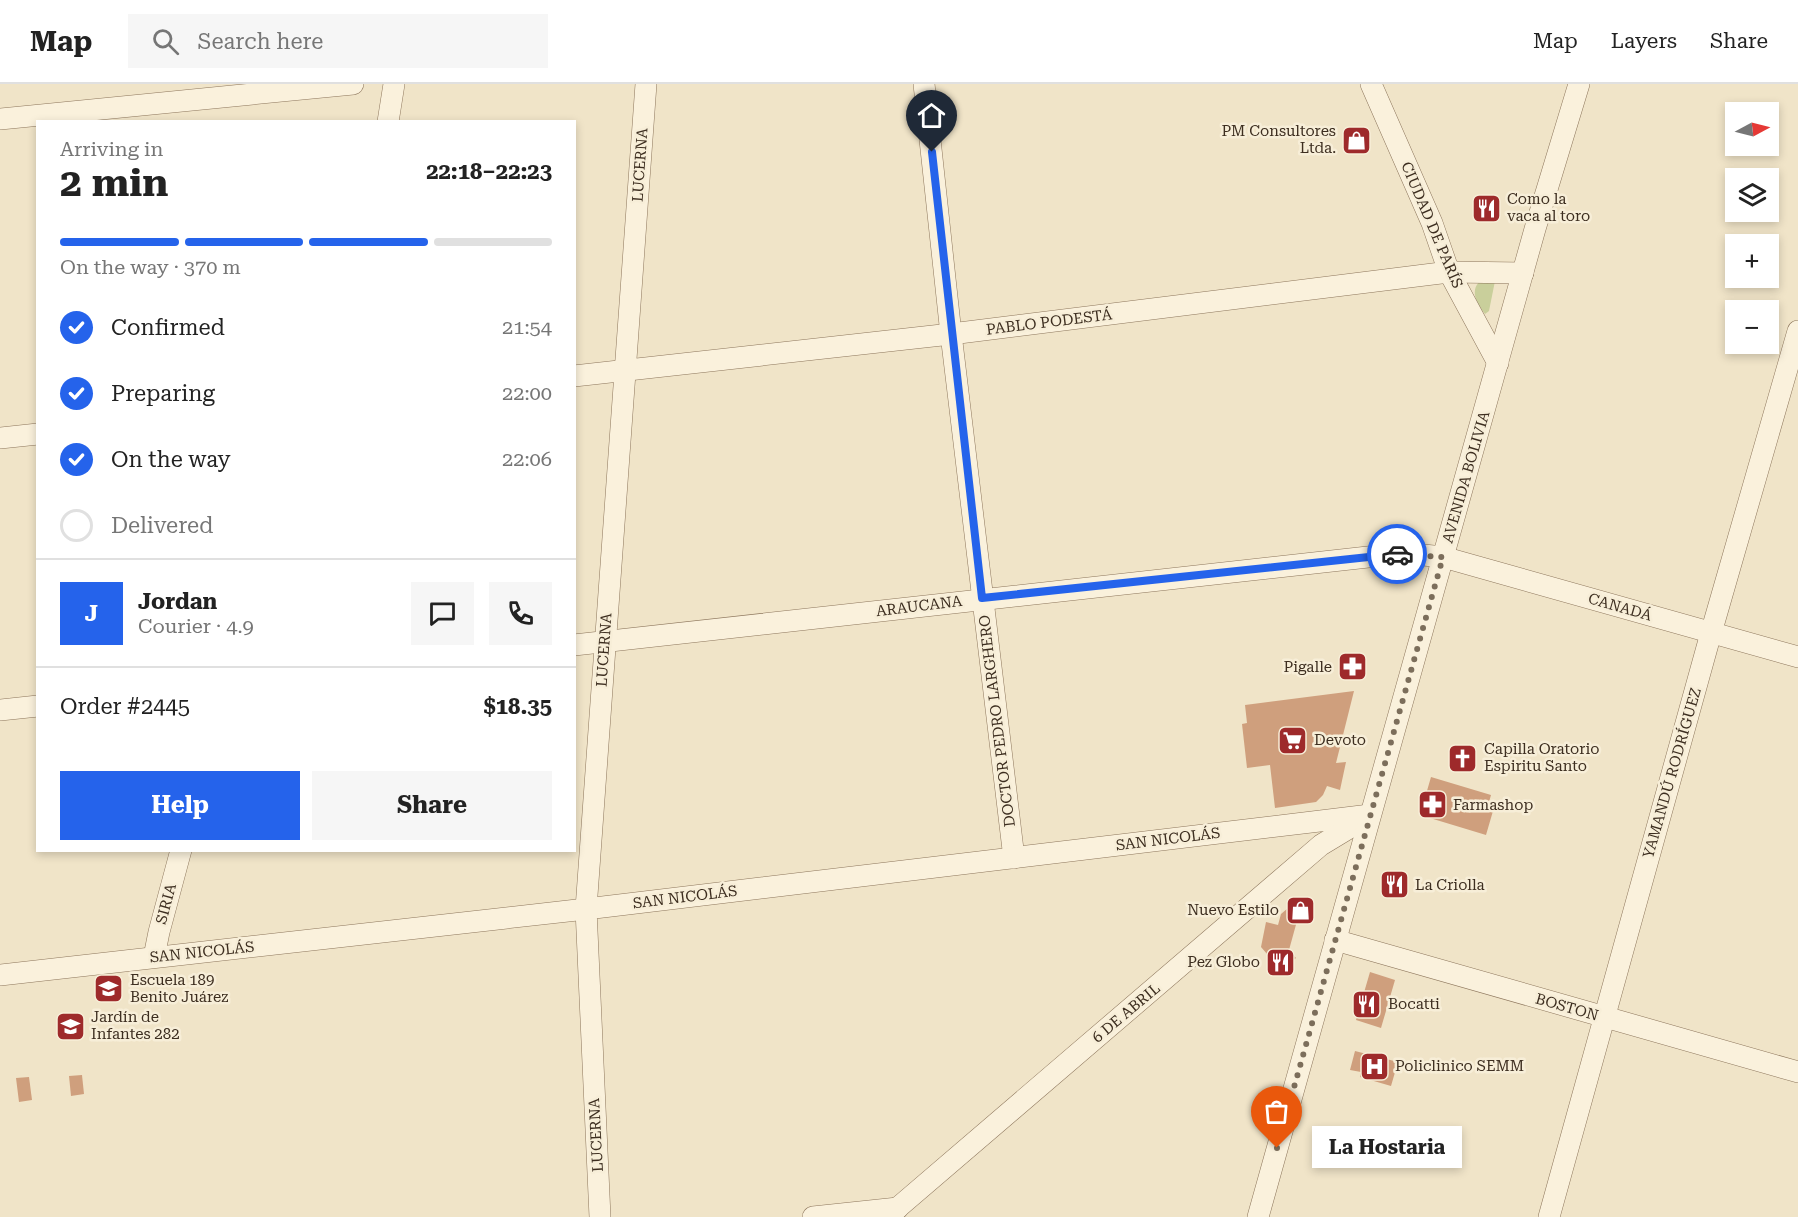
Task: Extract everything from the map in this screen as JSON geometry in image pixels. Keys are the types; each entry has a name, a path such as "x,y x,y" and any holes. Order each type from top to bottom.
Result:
{"street":[{"path":"0,119 353,84"},
{"path":"388,120 394,84"},
{"name":"LUCERNA","path":"600,1217 586,909 646,84"},
{"name":"DOCTOR PEDRO LARGHERO","path":"924,84 951,334 1014,858"},
{"name":"CIUDAD DE PARÍS","path":"1371,84 1431,223 1449,272 1498,363"},
{"name":"AVENIDA BOLIVIA","path":"1258,1217 1523,273 1579,84"},
{"name":"PABLO PODESTÁ","path":"576,376 951,334 1449,272 1523,273"},
{"name":"YAMANDÚ RODRÍGUEZ","path":"1549,1217 1711,633 1798,331"},
{"path":"0,438 36,434"},
{"name":"ARAUCANA","path":"576,645 1404,553 1443,557"},
{"name":"CANADÁ","path":"1443,557 1798,657"},
{"path":"0,710 36,706"},
{"name":"SAN NICOLÁS","path":"0,975 586,909 1370,815"},
{"name":"6 DE ABRIL","path":"898,1215 1321,846 1370,815"},
{"name":"SIRIA","path":"154,957 180,852"},
{"name":"BOSTON","path":"1335,940 1798,1072"},
{"path":"813,1217 898,1215"}],"green space":[{"path":"1495,281 1489,311 1485,314 1477,302 1476,286 1479,282"}],"building":[{"name":"Devoto","path":"1354,691 1336,763 1346,762 1340,790 1327,786 1323,795 1316,802 1275,808 1270,765 1247,768 1242,724 1247,723 1245,705"},
{"path":"1431,777 1491,795 1487,809 1493,811 1486,835 1420,815"},
{"name":"La Criolla","path":"1389,871 1406,876 1400,898 1383,893"},
{"path":"1301,897 1311,910 1297,921 1289,950 1296,958 1281,970 1261,947 1266,922 1278,925 1281,914"},
{"path":"1370,972 1395,980 1381,1028 1356,1020"},
{"name":"Policlinico SEMM","path":"1355,1051 1398,1062 1391,1086 1360,1077 1361,1072 1350,1070"},
{"path":"82,1075 84,1094 71,1096 69,1076"},
{"path":"29,1077 32,1100 19,1102 16,1078"}],"way so far":[{"path":"1277,1148 1443,557 1397,554"}],"place":[{"name":"PM Consultores Ltda.","path":"1357,140"},
{"name":"Como la vaca al toro","path":"1486,208"},
{"name":"Pigalle","path":"1353,667"},
{"name":"Devoto","path":"1293,740"},
{"name":"Capilla Oratorio Espiritu Santo","path":"1463,758"},
{"name":"Farmashop","path":"1432,805"},
{"name":"La Criolla","path":"1394,885"},
{"name":"Nuevo Estilo","path":"1300,910"},
{"name":"Pez Globo","path":"1281,962"},
{"name":"Escuela 189 Benito Juárez","path":"109,989"},
{"name":"Bocatti","path":"1367,1004"},
{"name":"Jardín de Infantes 282","path":"70,1026"},
{"name":"Policlinico SEMM","path":"1374,1066"},
{"name":"La Hostaria","path":"1277,1148"}],"route":[{"path":"932,152 982,598 1397,554"}]}
